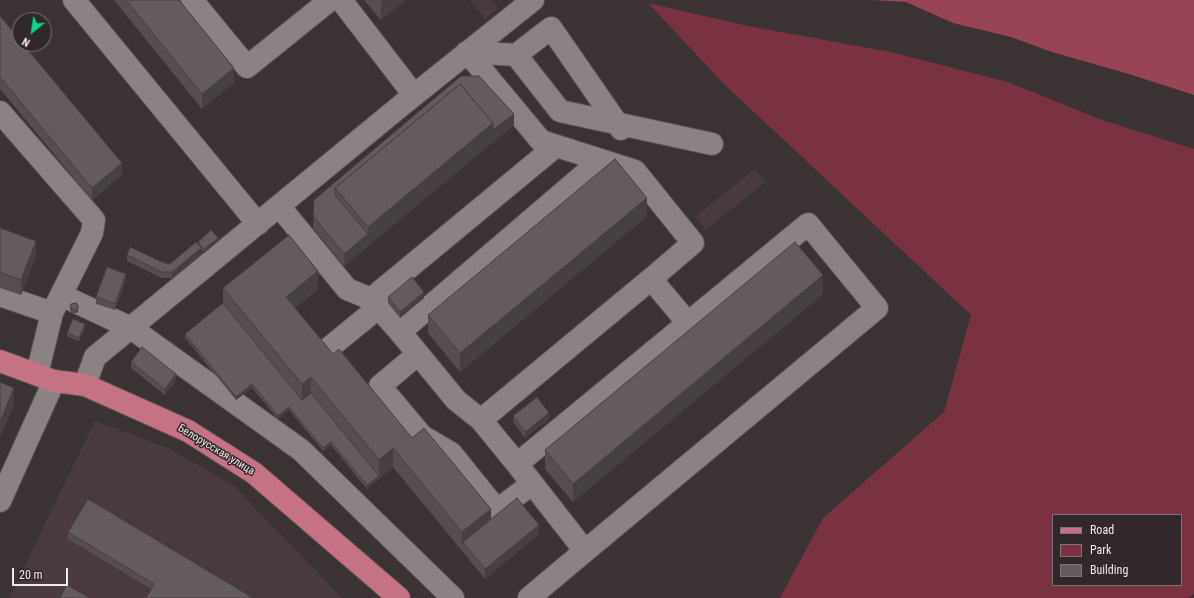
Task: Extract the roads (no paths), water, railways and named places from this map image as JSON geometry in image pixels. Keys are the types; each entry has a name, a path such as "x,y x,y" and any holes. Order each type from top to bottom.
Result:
{"main road":[{"name":"Белорусская улица","path":"0,361 46,378 85,385 188,432 254,472 392,596"}],"street":[{"path":"74,0 258,224"},
{"path":"192,0 247,67 330,0"},
{"path":"341,0 414,95"},
{"path":"85,385 95,357 414,95 533,0"},
{"path":"467,52 516,55 551,28 623,131"},
{"path":"467,52 541,141 635,171 693,243 481,420"},
{"path":"516,55 560,111 623,131 712,144"},
{"path":"0,112 94,220 92,233 57,304 46,378 0,501"},
{"path":"329,348 375,303 556,146"},
{"path":"400,332 601,160"},
{"path":"279,206 347,289 375,303 456,400 481,420 585,551"},
{"path":"517,464 808,224 876,308 529,598"},
{"path":"651,279 688,322"},
{"path":"0,295 57,304 132,328 301,450 453,598"},
{"path":"418,354 380,386 422,436 451,453 497,510 532,484"}]}
